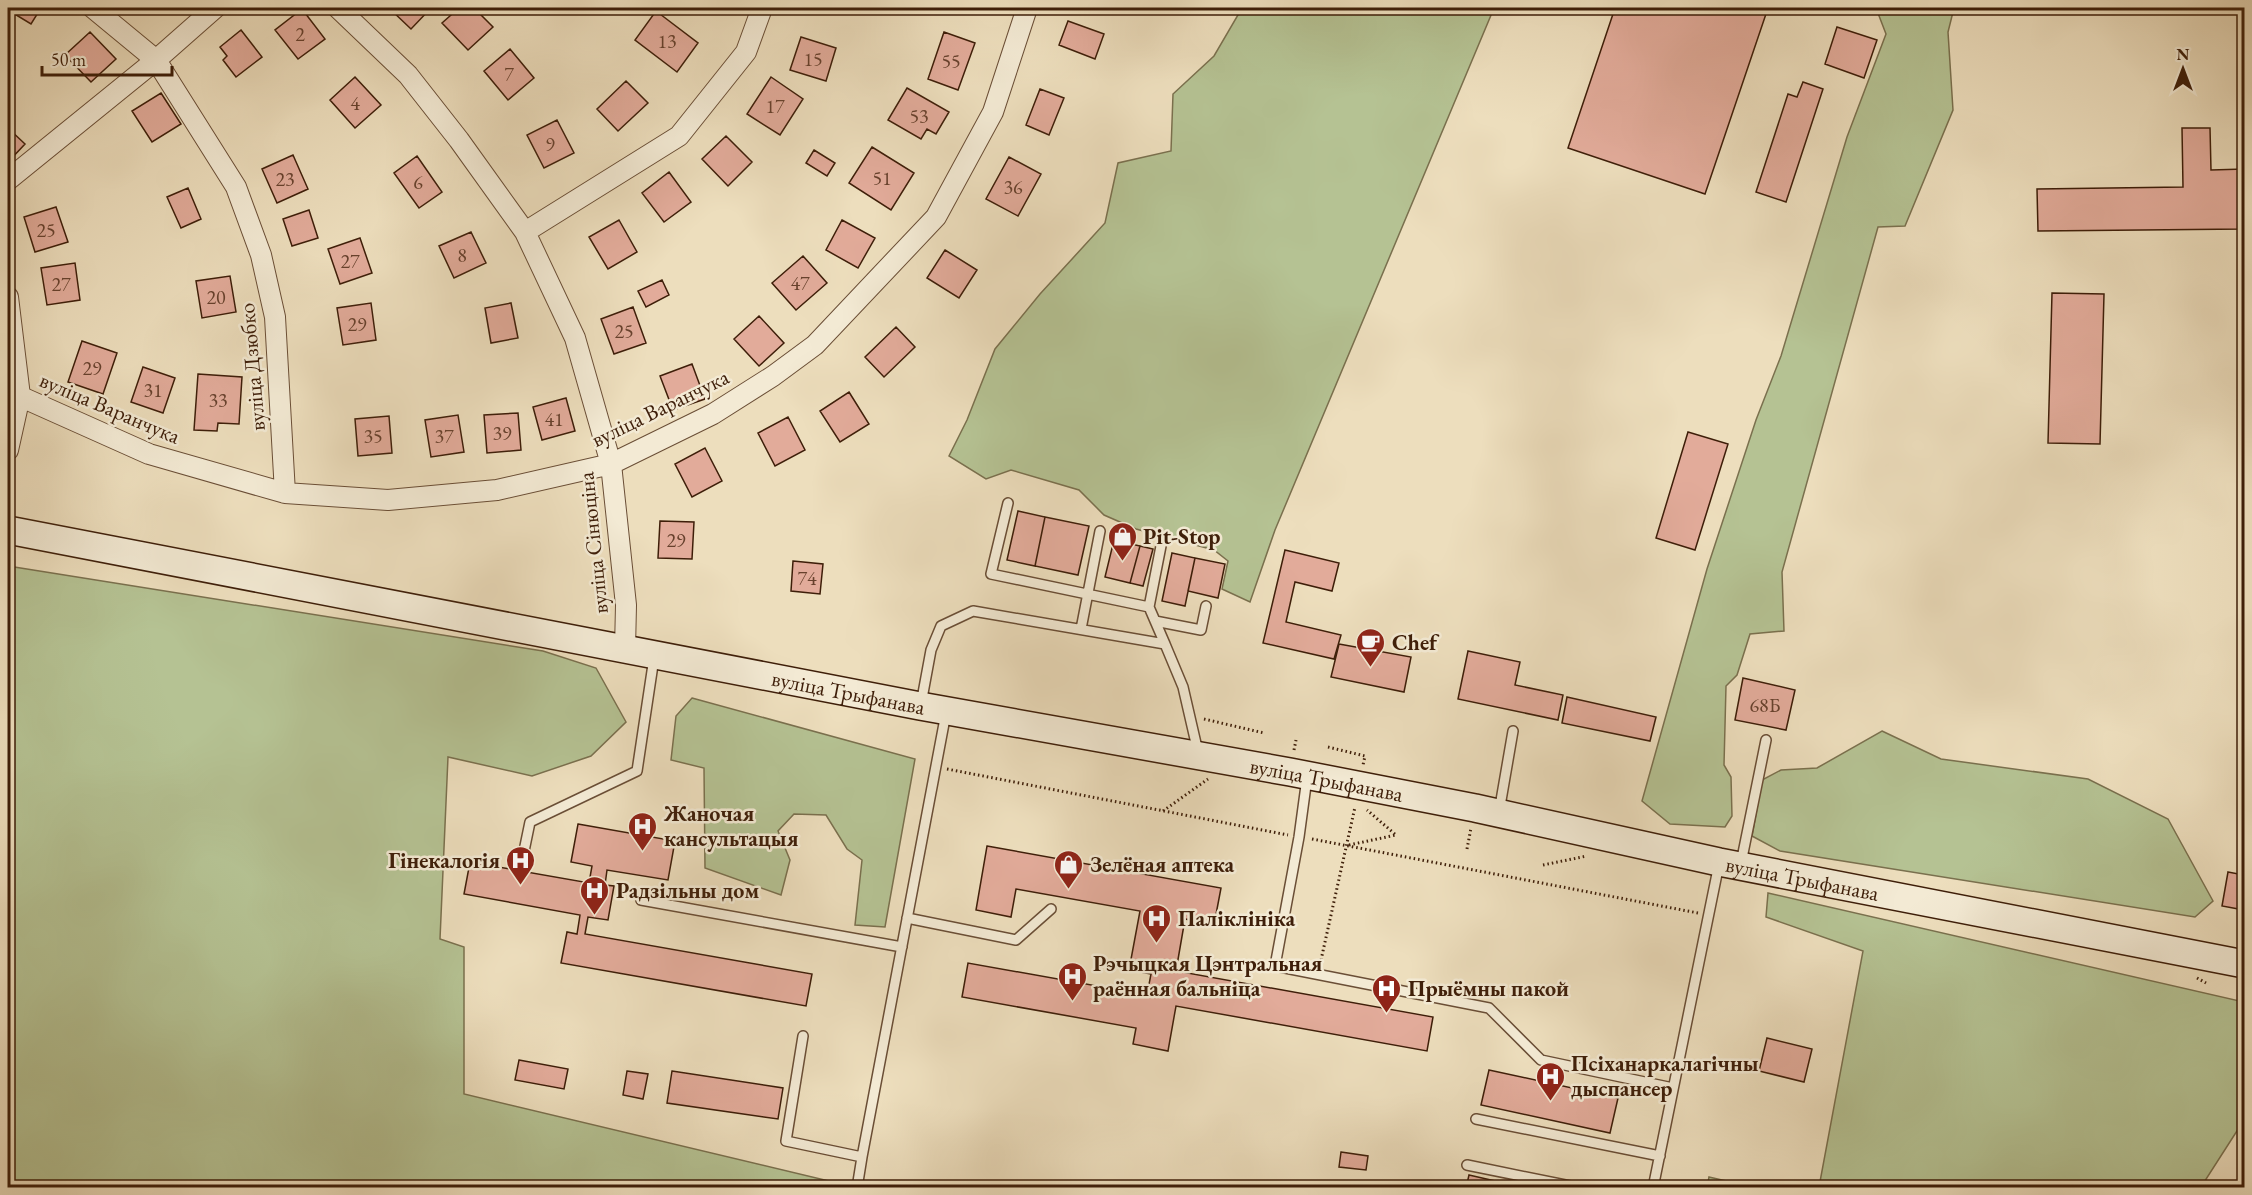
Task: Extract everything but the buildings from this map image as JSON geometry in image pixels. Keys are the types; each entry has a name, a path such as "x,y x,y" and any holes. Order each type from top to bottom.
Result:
{"street":[{"name":"вуліца Дзюбко","path":"93,8 156,60 236,187 261,255 275,317 285,493"},
{"path":"8,180 156,60 214,8"},
{"name":"вуліца Сінюціна","path":"338,8 408,75 459,140 525,232 575,338 610,464 626,605 625,649"},
{"path":"525,232 679,136 746,52 762,8"},
{"name":"вуліца Варанчука","path":"8,297 14,393 148,454 285,493 388,500 497,490 610,464 712,414 815,345 936,217 993,111 1027,8"},
{"path":"8,450 14,393"},
{"name":"вуліца Трыфанава","path":"8,530 933,708 1308,776 1730,863 2244,964"}],"lane":[{"path":"1008,503 991,574 1149,607"},
{"path":"1081,629 1100,531"},
{"path":"1161,546 1149,607 1183,687 1199,757"},
{"path":"1155,621 1200,630 1206,606"},
{"path":"857,1188 936,767 931,650 941,627 974,611 1165,644"},
{"path":"524,851 530,822 637,771 655,655"},
{"path":"1499,814 1513,731"},
{"path":"1653,1188 1708,915 1730,863 1766,740"},
{"path":"1308,776 1275,966 1489,1008 1541,1060 1673,1088"},
{"path":"641,900 902,947"},
{"path":"907,918 1016,940 1051,909"},
{"path":"803,1035 786,1141 862,1157"},
{"path":"1476,1119 1660,1156"},
{"path":"1467,1165 1580,1188"}],"path":[{"path":"1191,715 1264,733"},
{"path":"936,767 1708,915"},
{"path":"1321,960 1359,786"}],"green space":[{"path":"1242,8 1494,8 1275,530 1250,602 1222,589 1228,561 1214,550 1136,529 1104,515 1079,490 1011,470 986,479 949,456 967,420 995,349 1040,294 1105,223 1118,163 1171,151 1173,94 1214,56"},
{"path":"1876,8 1954,8 1948,32 1953,110 1905,226 1878,227 1782,572 1784,631 1750,634 1737,675 1726,686 1724,765 1731,777 1732,816 1725,827 1670,824 1642,801 1707,569 1756,420 1781,356 1847,137 1886,34"},
{"path":"8,566 543,651 596,668 626,722 591,756 532,776 448,757 440,939 464,947 464,1094 829,1181 827,1187 8,1187"},
{"path":"692,698 915,759 885,927 855,925 862,860 847,849 826,815 794,814 778,831 790,860 781,895 705,868 704,768 671,760 676,716"},
{"path":"1882,731 1941,759 2088,779 2168,819 2213,901 2195,917 1780,851 1752,836 1762,780 1781,770 1817,768"},
{"path":"1768,893 2244,1002 2244,1120 2201,1187 1819,1187 1863,951 1766,917"},
{"path":"1709,1177 1752,1187 1707,1187"}],"place":[{"name":"Pit-Stop","path":"1122,562"},
{"name":"Chef","path":"1371,668"},
{"name":"Жаночая кансультацыя","path":"643,852"},
{"name":"Гінекалогія","path":"521,886"},
{"name":"Зелёная аптека","path":"1069,890"},
{"name":"Радзільны дом","path":"595,916"},
{"name":"Паліклініка","path":"1157,944"},
{"name":"Рэчыцкая Цэнтральная раённая бальніца","path":"1072,1002"},
{"name":"Прыёмны пакой","path":"1387,1014"},
{"name":"Псіханаркалагічны дыспансер","path":"1550,1102"}]}
